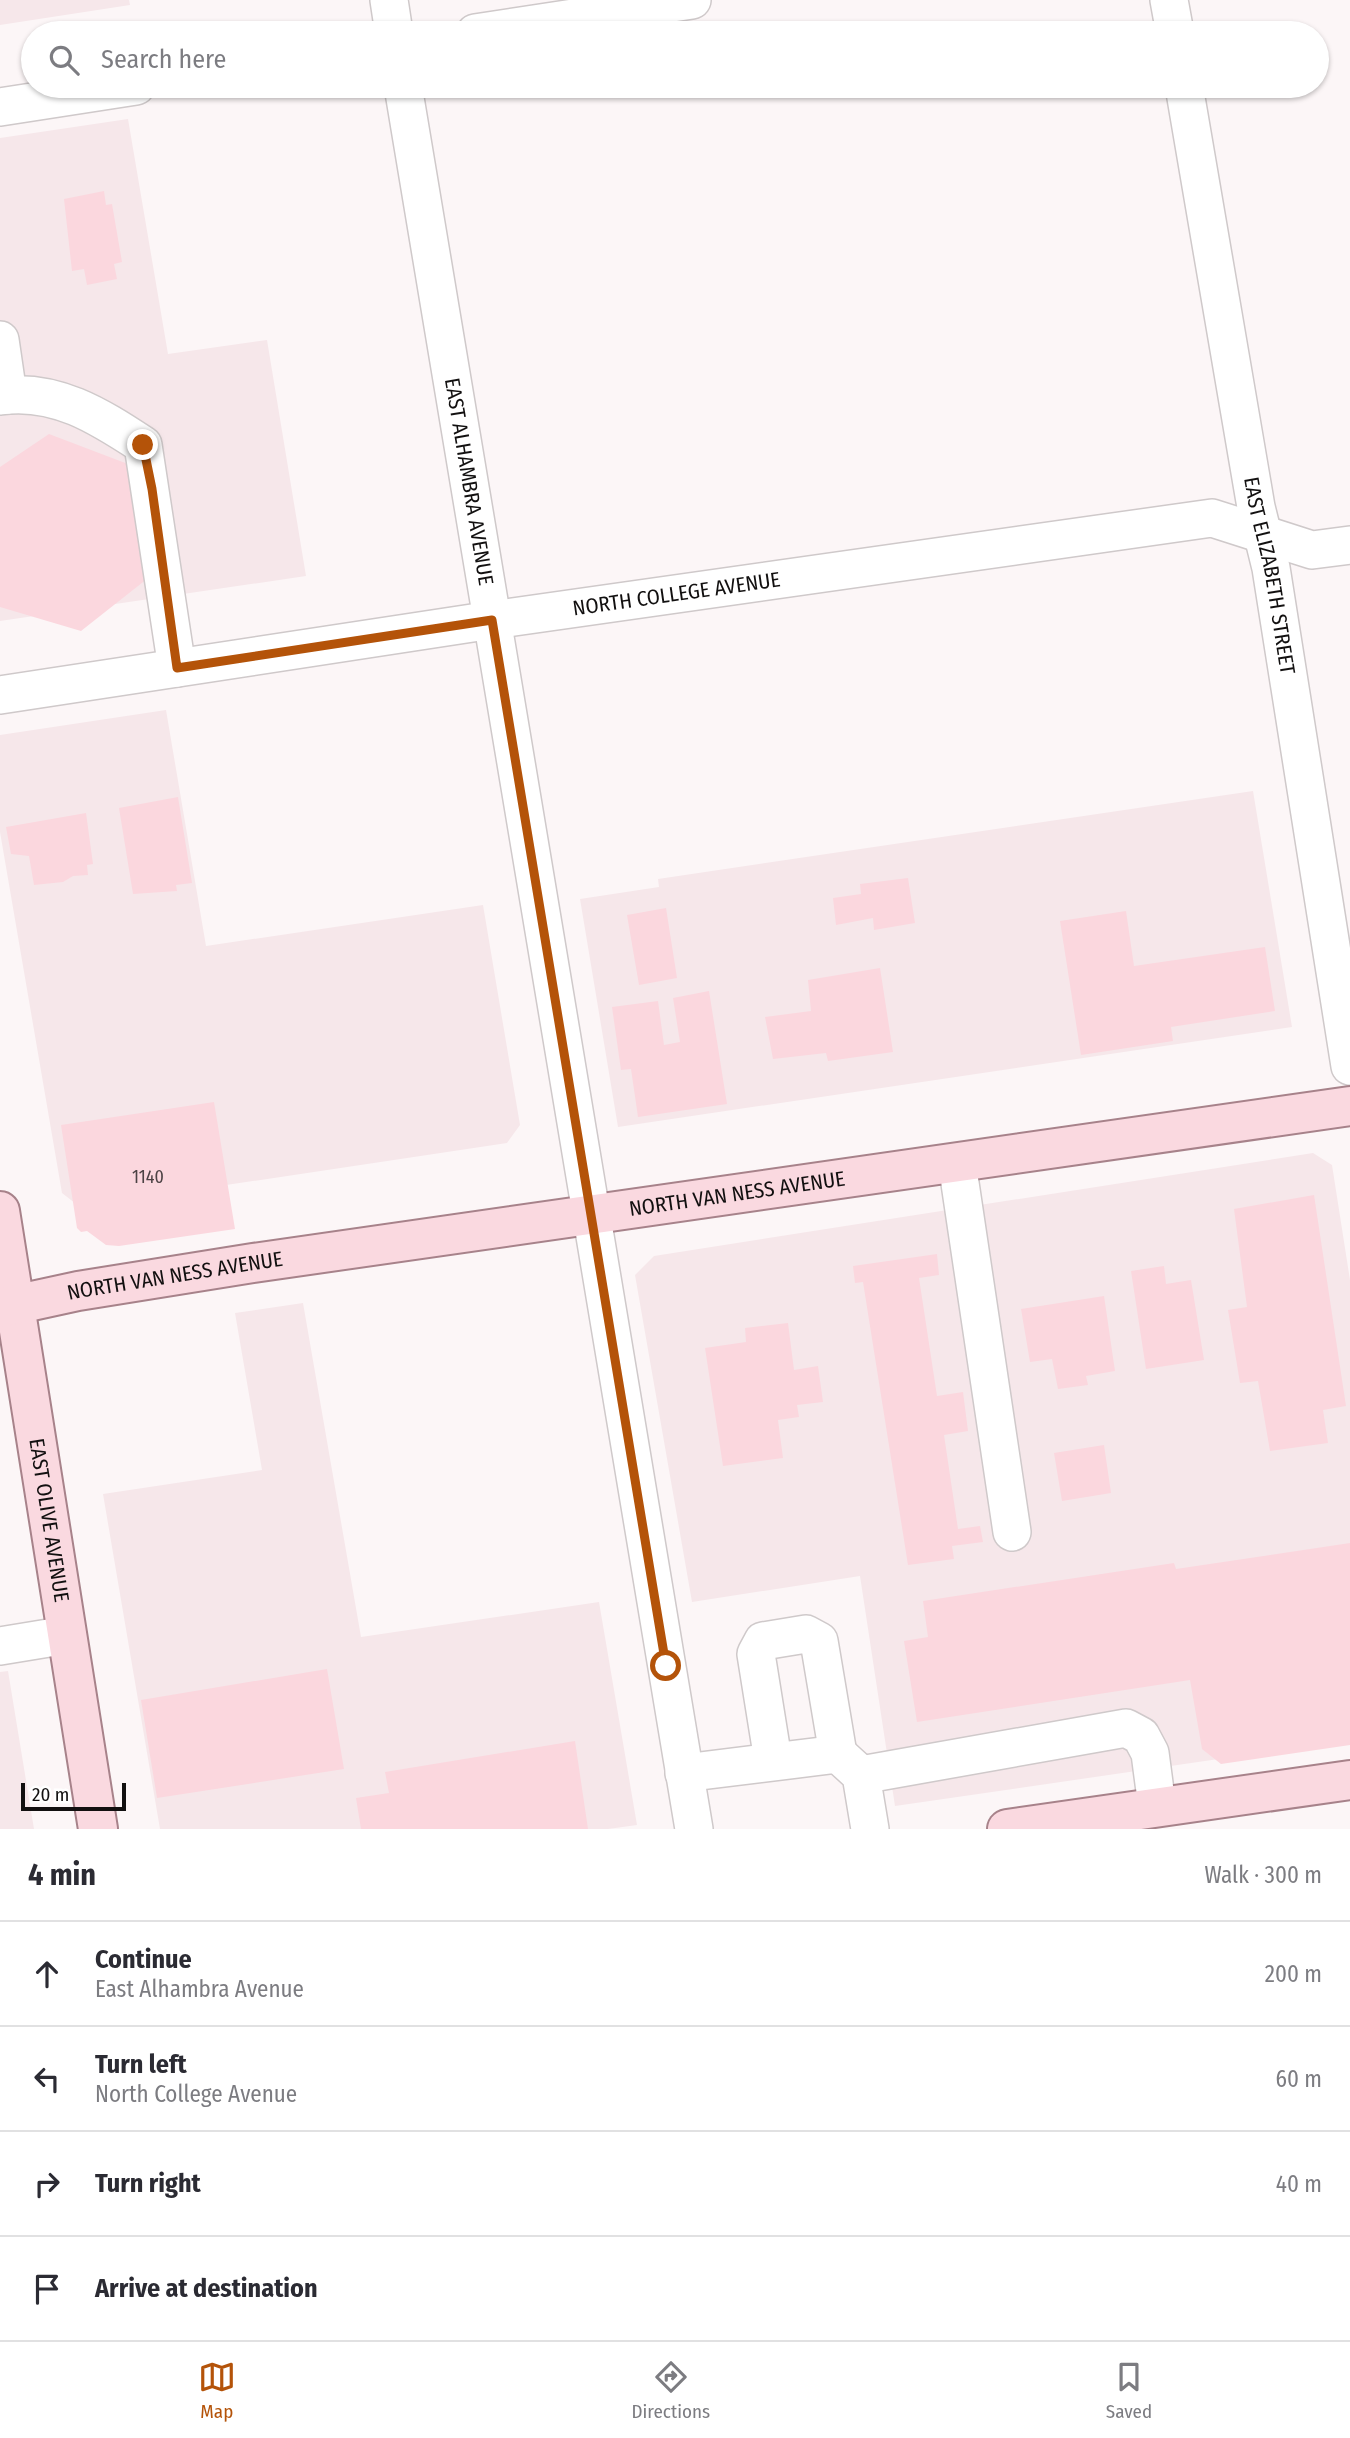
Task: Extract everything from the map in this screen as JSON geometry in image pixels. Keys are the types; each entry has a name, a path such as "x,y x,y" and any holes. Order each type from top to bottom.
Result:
{"main road":[{"name":"NORTH VAN NESS AVENUE","path":"7,1306 78,1291 253,1263 1350,1106"},
{"name":"EAST OLIVE AVENUE","path":"0,1211 7,1306 67,1635 98,1829"},
{"path":"1007,1829 1093,1822 1157,1806 1350,1780"}],"street":[{"path":"389,0 392,21"},
{"path":"554,21 692,0"},
{"path":"1169,0 1173,21"},
{"path":"0,107 58,98"},
{"name":"EAST ALHAMBRA AVENUE","path":"405,98 694,1829"},
{"name":"EAST ELIZABETH STREET","path":"1186,98 1263,536 1271,568 1350,1066"},
{"path":"0,340 4,396 35,393 93,412 143,445 152,489 177,668"},
{"name":"NORTH COLLEGE AVENUE","path":"0,695 492,620 1212,518 1312,550 1350,545"},
{"path":"957,1163 1012,1532"},
{"path":"773,1760 756,1654 764,1641 806,1634 819,1641 850,1765 870,1829"},
{"path":"0,1646 67,1635"},
{"path":"684,1773 773,1760 850,1765 1126,1728 1142,1736 1150,1753 1157,1806"}],"shaded area":[{"path":"0,0 129,0 130,5 21,21 0,25"},
{"path":"128,119 168,354 267,340 306,576 0,621 0,138"},
{"path":"166,710 206,946 483,905 520,1125 507,1143 80,1207 62,1193 0,832 0,735"},
{"path":"1253,791 1292,1027 618,1127 580,899 659,887 658,879"},
{"path":"1313,1153 1332,1165 1350,1280 1350,1740 895,1806 860,1576 692,1602 635,1275 654,1256"},
{"path":"303,1303 361,1637 599,1602 637,1825 608,1829 160,1829 103,1494 262,1470 235,1313"},
{"path":"8,1671 34,1829 0,1829 0,1672"}],"building":[{"path":"104,191 106,205 112,204 122,262 114,264 117,279 87,285 84,269 72,271 64,199"},
{"path":"49,434 141,469 157,571 81,631 0,607 0,467"},
{"path":"178,797 192,883 176,885 177,891 133,894 119,808"},
{"path":"86,813 93,864 87,865 88,875 73,876 63,882 34,885 29,856 11,854 6,827"},
{"path":"908,878 915,923 874,930 873,918 836,925 833,898 861,894 860,884"},
{"path":"666,908 677,978 639,985 627,915"},
{"path":"1126,911 1134,966 1265,947 1275,1011 1171,1027 1173,1041 1081,1055 1060,921"},
{"path":"880,968 893,1052 828,1061 826,1053 773,1059 765,1017 811,1011 808,980"},
{"path":"709,991 727,1104 638,1117 631,1069 621,1070 612,1007 658,1001 664,1045 680,1042 673,998"},
{"path":"214,1102 235,1229 119,1246 106,1245 87,1231 81,1232 77,1228 61,1125"},
{"path":"1314,1195 1346,1406 1323,1410 1328,1443 1270,1451 1258,1381 1240,1383 1228,1310 1247,1307 1234,1209"},
{"path":"937,1254 939,1275 919,1278 937,1396 963,1392 968,1431 944,1435 958,1529 980,1526 983,1542 952,1546 954,1559 908,1565 863,1282 855,1283 853,1266"},
{"path":"1164,1266 1166,1284 1191,1280 1204,1360 1146,1369 1131,1271"},
{"path":"1104,1296 1115,1371 1086,1376 1088,1385 1058,1389 1052,1359 1030,1362 1021,1309"},
{"path":"788,1323 794,1370 818,1366 823,1402 797,1405 799,1417 778,1420 783,1458 723,1466 705,1348 746,1342 745,1328"},
{"path":"1104,1445 1111,1493 1062,1501 1054,1453"},
{"path":"1350,1543 1350,1745 1221,1764 1202,1749 1190,1680 917,1722 904,1641 928,1637 923,1601 1174,1563 1176,1569"},
{"path":"327,1669 344,1769 157,1798 141,1700"},
{"path":"575,1741 588,1829 361,1829 356,1798 389,1793 385,1772"}],"route":[{"path":"143,445 152,489 177,668 492,620 666,1666"}]}
